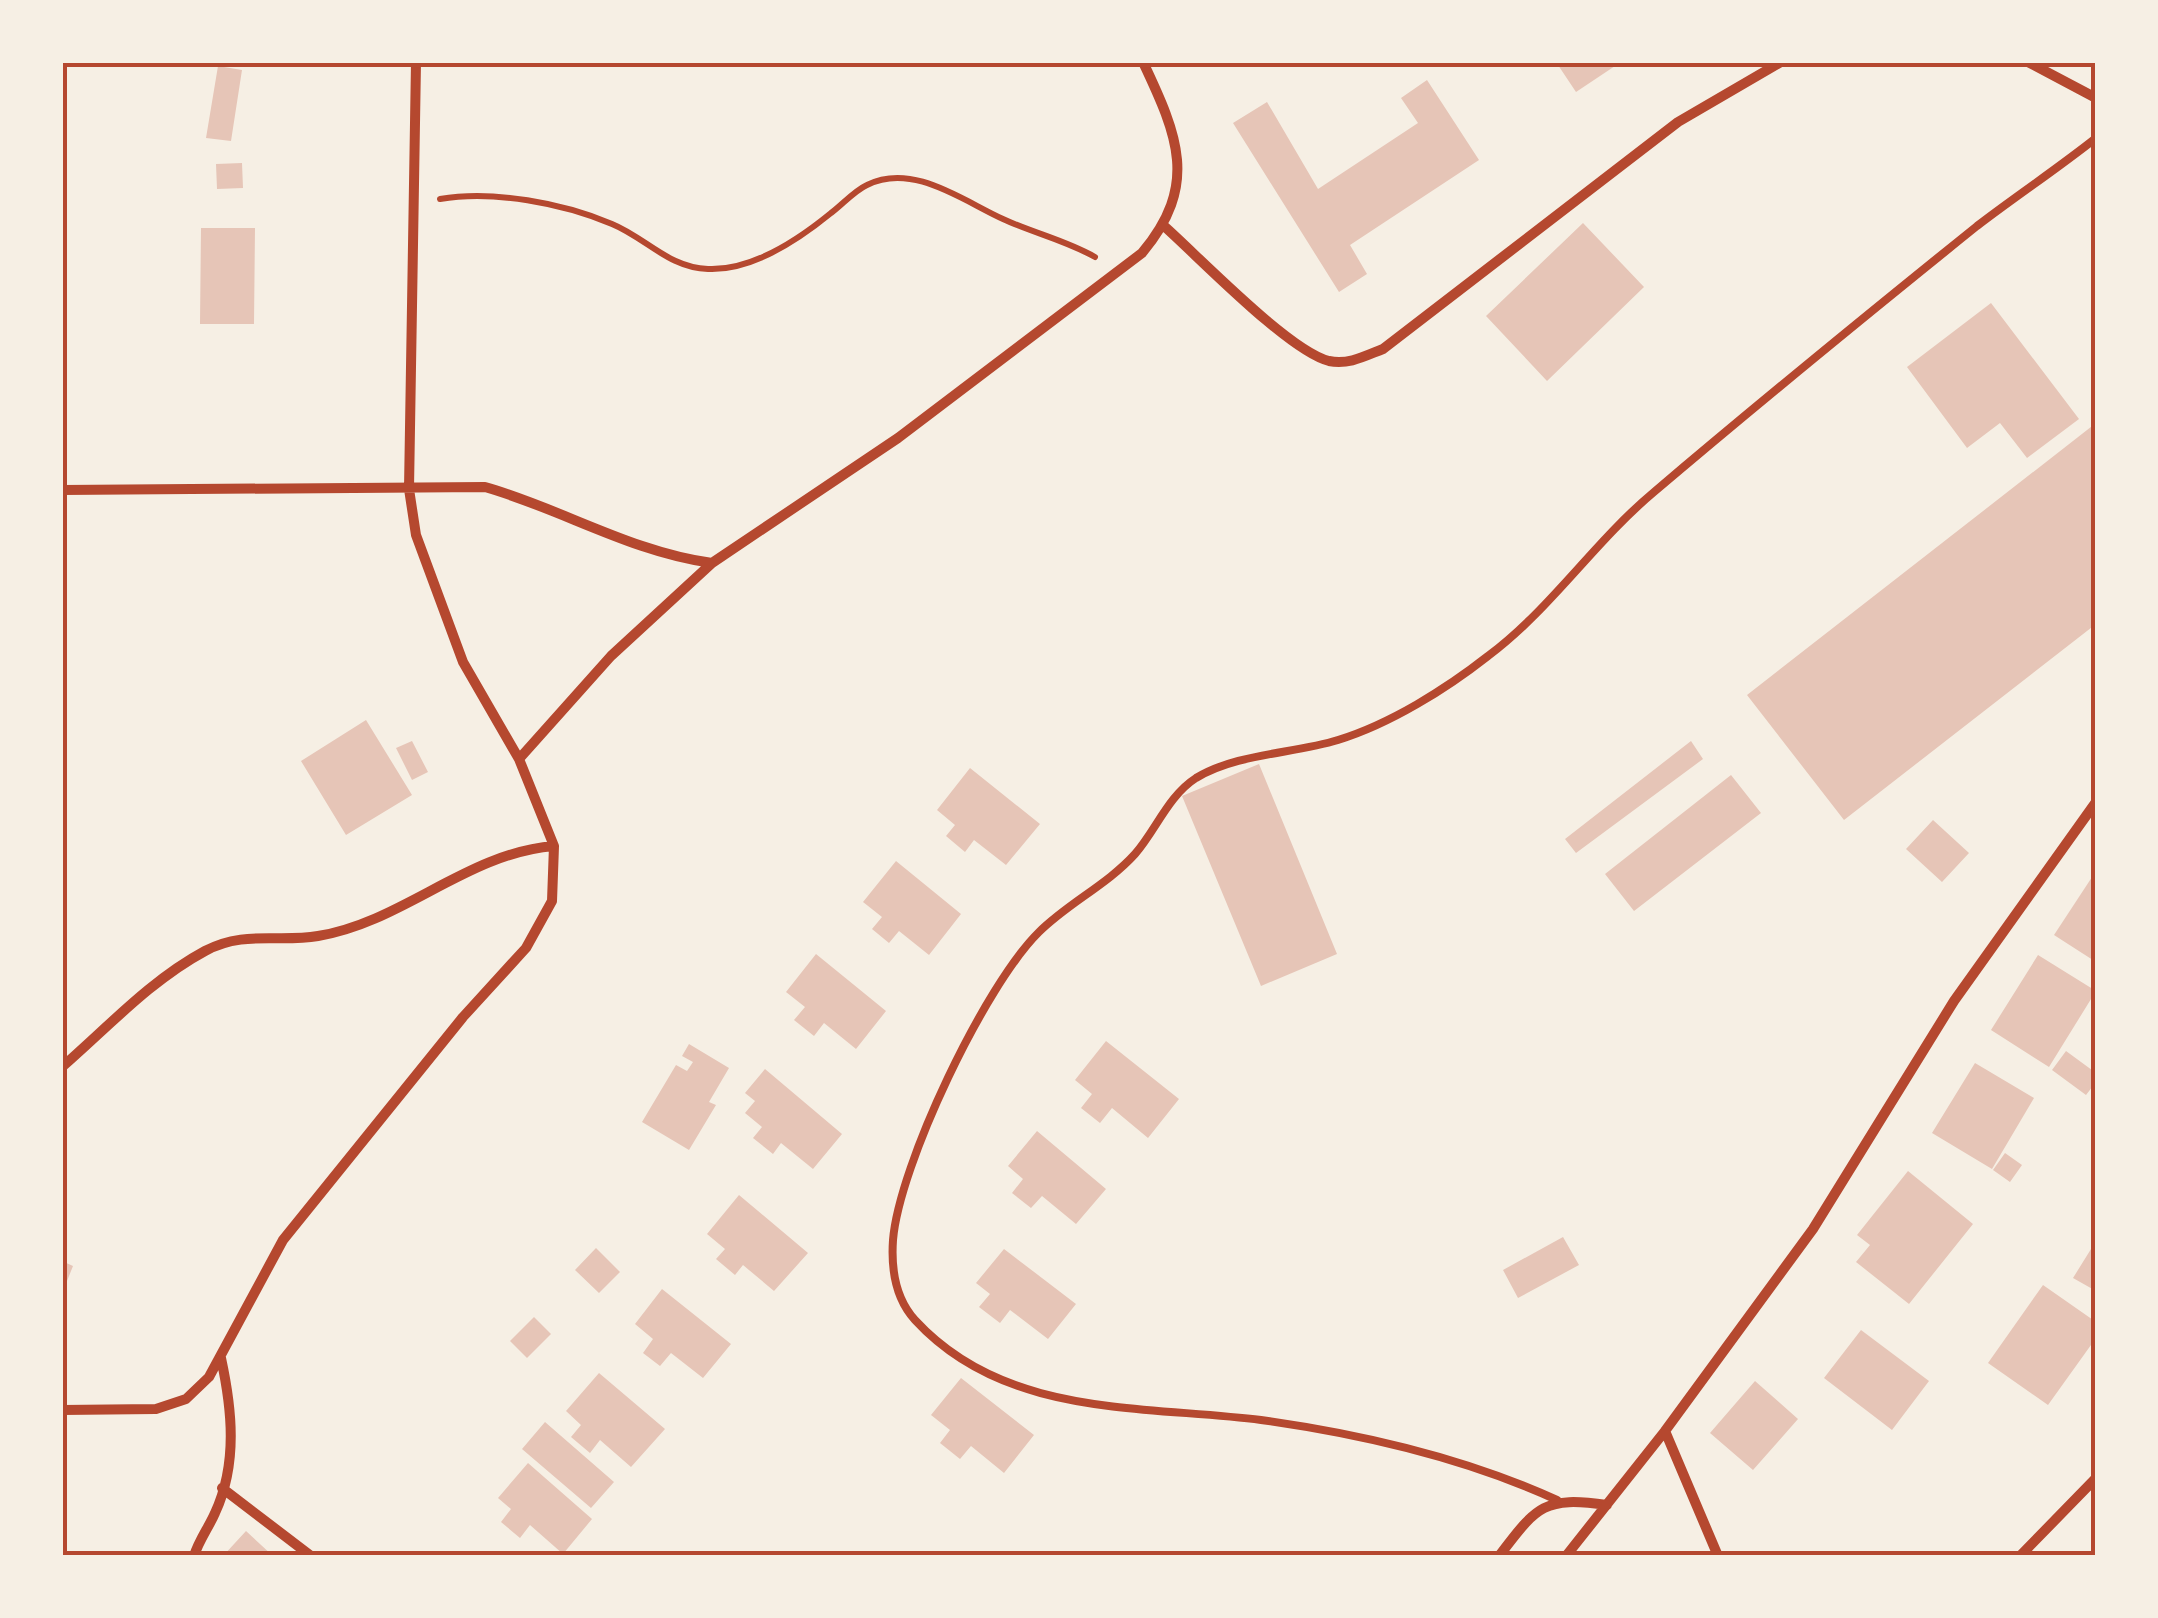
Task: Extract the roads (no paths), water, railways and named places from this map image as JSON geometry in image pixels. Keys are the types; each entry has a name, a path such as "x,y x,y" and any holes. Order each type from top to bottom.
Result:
{"street":[{"path":"62,1410 174,1405 210,1377 283,1240 463,1018 526,948 552,901 554,846 519,760 464,662 416,535 410,489 416,62"},
{"path":"519,760 611,656 712,563 898,438 1142,253 1164,226 1178,195 1178,157 1165,109 1143,62"},
{"path":"1164,226 1300,346 1328,360 1351,362 1396,339 1678,122 1781,62"},
{"path":"2028,62 2096,98"},
{"path":"62,490 485,487 536,502 674,558 712,563"},
{"path":"1566,1556 1666,1431 1813,1229 1954,1000 2096,802"},
{"path":"62,1067 130,1004 210,948 242,937 321,936 376,915 499,855 554,846"},
{"path":"194,1556 217,1509 231,1450 232,1408 220,1357"},
{"path":"1666,1431 1718,1556"},
{"path":"2020,1556 2096,1478"},
{"path":"222,1488 311,1556"},
{"path":"1499,1556 1523,1526 1557,1500 1607,1505"}],"lane":[{"path":"1557,1500 1510,1479 1370,1441 1263,1420 1088,1406 1026,1390 994,1376 916,1320 896,1290 892,1242 900,1198 922,1141 1010,966 1039,932 1136,852 1189,783 1244,761 1355,734 1486,658 1528,623 1651,494 1982,223 2096,138"}]}
